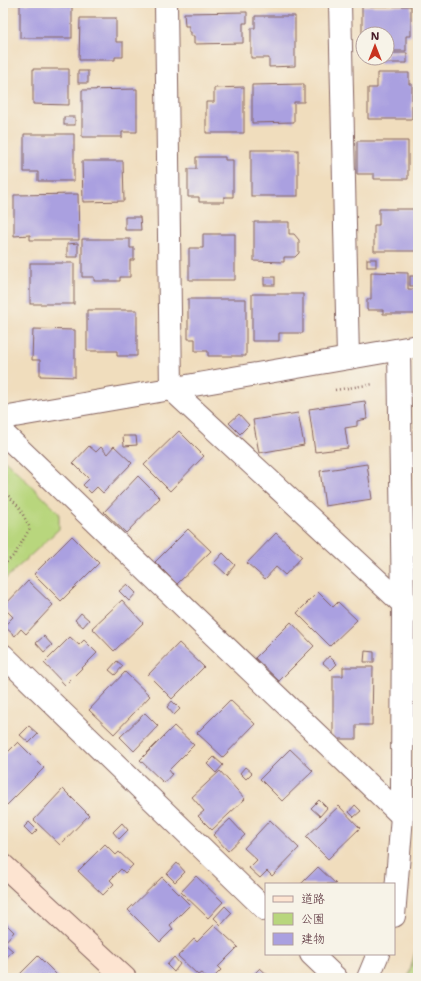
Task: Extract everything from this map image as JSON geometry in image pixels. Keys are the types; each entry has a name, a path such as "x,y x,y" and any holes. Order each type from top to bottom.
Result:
{"street":[{"path":"166,3 171,389 403,604"},
{"path":"340,3 348,358"},
{"path":"3,418 408,348 403,604 402,816 395,904"},
{"path":"3,431 5,436 402,816"},
{"path":"3,655 265,909"},
{"path":"3,865 125,978"},
{"path":"312,955 336,978"},
{"path":"368,978 378,955"}],"path":[{"path":"3,490 19,507 30,528 15,554 3,566"}],"green space":[{"path":"3,458 59,513 59,529 3,581"},
{"path":"418,941 418,978 408,978"}],"building":[{"path":"20,4 72,4 72,38 20,38"},
{"path":"362,6 411,6 411,36 406,36 406,51 395,51 395,26 362,26"},
{"path":"247,12 247,23 243,23 243,43 194,44 194,36 191,36 191,32 189,32 189,26 185,26 184,13"},
{"path":"255,16 295,16 295,66 269,67 269,58 251,58 251,28 255,28"},
{"path":"80,18 116,18 116,42 123,42 123,57 115,57 115,60 79,60"},
{"path":"395,53 407,53 407,63 395,63"},
{"path":"33,69 69,69 69,105 33,104"},
{"path":"78,71 88,71 88,83 78,83"},
{"path":"377,73 409,73 409,84 412,84 412,119 368,119 368,88 377,88"},
{"path":"304,84 304,102 294,102 294,122 252,123 252,85"},
{"path":"244,87 244,133 206,133 206,102 214,102 214,88"},
{"path":"137,89 137,132 122,132 122,137 82,137 82,90"},
{"path":"64,117 75,117 75,125 64,125"},
{"path":"24,134 74,134 74,181 38,181 38,172 24,172"},
{"path":"357,141 408,141 408,179 374,179 374,174 357,174"},
{"path":"251,150 298,150 298,196 251,196"},
{"path":"196,157 225,157 225,160 233,160 233,197 224,197 224,202 199,202 199,197 188,197 188,169 196,169"},
{"path":"82,161 123,161 124,201 83,202"},
{"path":"78,194 79,240 30,240 30,235 14,236 14,195"},
{"path":"379,209 417,209 416,251 374,251 374,225 379,225"},
{"path":"125,217 140,217 141,230 125,230"},
{"path":"254,222 289,222 289,234 294,234 299,240 299,253 295,257 284,257 284,262 254,261"},
{"path":"203,234 235,234 235,280 189,280 189,248 203,248"},
{"path":"82,239 130,239 130,248 134,248 134,260 130,260 130,277 120,277 120,281 94,281 94,277 82,277"},
{"path":"78,243 78,257 67,257 67,244"},
{"path":"367,259 376,259 376,267 367,267"},
{"path":"30,263 74,263 74,304 30,304"},
{"path":"371,272 408,273 408,289 416,289 416,314 383,314 383,310 367,310 367,299 371,299"},
{"path":"410,276 418,276 418,286 410,286"},
{"path":"264,277 275,277 275,285 264,285"},
{"path":"252,294 303,294 303,333 279,333 279,341 252,341"},
{"path":"188,299 246,299 246,356 208,356 208,351 195,351 195,339 188,339"},
{"path":"87,310 137,310 137,356 117,356 117,351 87,351"},
{"path":"33,329 75,330 75,377 40,376 40,360 32,360"},
{"path":"365,401 367,419 357,421 357,426 345,428 348,448 315,452 309,409"},
{"path":"298,413 304,445 259,453 253,420"},
{"path":"239,414 249,425 240,434 229,423"},
{"path":"179,431 204,456 170,491 144,465"},
{"path":"123,436 136,436 137,445 124,446"},
{"path":"89,446 96,452 101,447 107,454 114,446 132,463 103,493 97,487 91,493 83,485 89,479 73,463"},
{"path":"367,464 372,499 325,506 320,471"},
{"path":"138,476 160,498 126,533 104,512"},
{"path":"188,529 211,551 177,584 155,562"},
{"path":"276,533 302,557 285,575 276,567 265,579 247,563"},
{"path":"72,536 99,563 61,601 34,574"},
{"path":"223,553 235,565 227,575 214,563"},
{"path":"28,581 53,605 26,634 21,629 15,636 4,626 13,617 3,607"},
{"path":"127,584 136,593 129,601 119,591"},
{"path":"318,592 333,607 338,602 357,620 330,646 297,613"},
{"path":"122,600 143,623 114,651 92,628"},
{"path":"81,613 89,620 83,627 75,620"},
{"path":"291,622 314,646 279,681 255,658"},
{"path":"44,636 52,645 44,652 36,643"},
{"path":"70,637 79,645 84,640 97,653 65,685 44,663"},
{"path":"179,643 204,667 172,699 148,675"},
{"path":"365,651 374,652 374,662 364,662"},
{"path":"329,656 337,664 331,670 323,663"},
{"path":"117,661 123,666 115,675 109,670"},
{"path":"343,667 373,667 372,725 356,725 356,739 333,739 333,676 343,676"},
{"path":"125,672 150,696 114,734 89,710"},
{"path":"230,700 255,724 223,757 197,733"},
{"path":"172,701 180,709 174,715 167,707"},
{"path":"145,713 158,726 134,751 120,737"},
{"path":"29,726 38,734 29,743 20,735"},
{"path":"174,726 194,745 169,770 172,774 164,783 140,760"},
{"path":"18,742 44,768 7,805 3,801 3,757"},
{"path":"290,749 313,771 282,801 260,779"},
{"path":"214,757 223,765 216,773 207,764"},
{"path":"245,767 252,773 246,779 240,773"},
{"path":"220,771 245,799 212,830 198,816 204,811 192,797"},
{"path":"63,789 89,815 60,845 34,820"},
{"path":"319,800 327,808 320,816 311,808"},
{"path":"355,805 361,811 354,817 349,812"},
{"path":"339,806 360,828 328,859 306,837"},
{"path":"230,819 245,835 228,851 213,835"},
{"path":"270,820 299,848 272,876 267,871 260,878 249,868 257,860 244,848"},
{"path":"29,822 37,830 32,835 24,827"},
{"path":"122,823 128,830 119,839 113,832"},
{"path":"105,844 116,855 119,852 133,865 125,873 121,869 110,880 114,884 103,895 78,871"},
{"path":"177,863 185,872 175,882 167,874"},
{"path":"318,867 335,883 302,883"},
{"path":"196,876 223,902 208,918 181,892"},
{"path":"162,877 190,905 170,925 173,929 160,942 128,910"},
{"path":"225,906 232,913 221,925 214,918"},
{"path":"3,921 14,932 4,943 13,951 3,960"},
{"path":"214,925 238,947 218,967 221,970 213,978 207,978 201,973 198,975 178,956 194,939 197,942"},
{"path":"38,956 60,978 16,978"},
{"path":"174,957 180,964 174,972 167,965"},
{"path":"260,968 271,978 250,978"}]}
